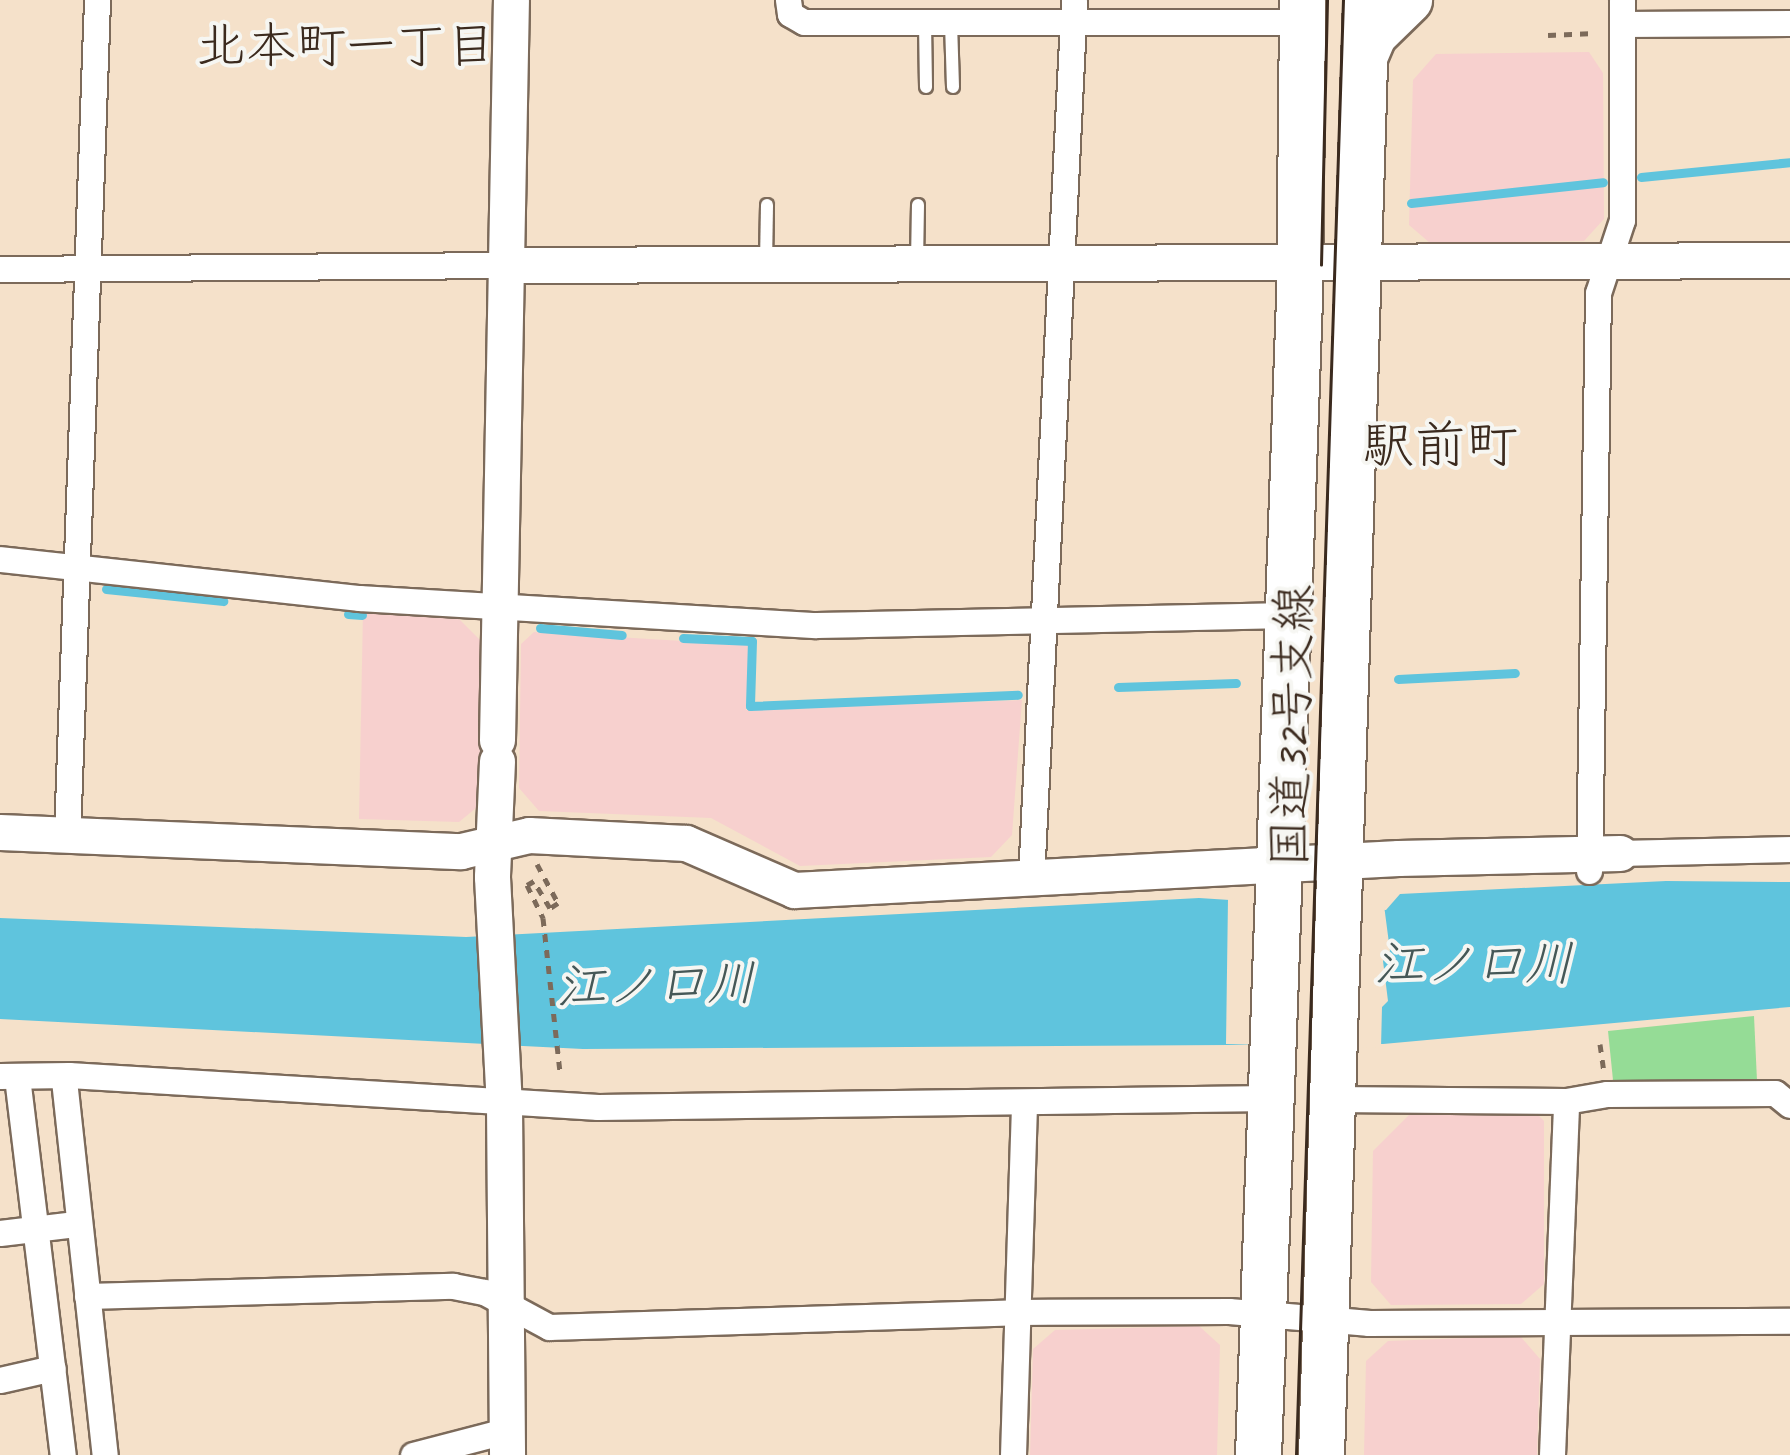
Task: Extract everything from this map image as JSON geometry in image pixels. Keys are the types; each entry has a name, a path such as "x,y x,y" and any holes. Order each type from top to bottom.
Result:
{"highway":[{"name":"国道32号支線","path":"1321,1455 1336,1047 1361,64 1366,0"},
{"path":"1361,64 1374,34 1409,0"},
{"name":"国道32号支線","path":"1258,1455 1300,264 1302,11"}],"street":[{"path":"67,835 97,0"},
{"path":"413,1455 506,1443 504,1105 495,842 511,0"},
{"path":"788,0 790,14 804,22 938,23 1074,12 1302,11"},
{"path":"1031,879 1074,12"},
{"path":"1599,858 1598,293 1622,220 1622,12 1790,23"},
{"path":"0,269 1790,260"},
{"path":"0,559 78,563 266,588 816,626 1288,615"},
{"path":"0,832 461,851 529,835 686,843 794,890 1031,879 1340,882 1599,858 1790,849"},
{"path":"64,1455 35,1228 8,1077 64,1080 69,1075 504,1105 1024,1106 1271,1098"},
{"path":"64,1080 76,1224 105,1455"},
{"path":"1332,1099 1566,1101 1607,1094 1774,1094 1790,1104"},
{"path":"1552,1455 1566,1101"},
{"path":"1014,1455 1024,1106"},
{"path":"0,1233 76,1224"},
{"path":"87,1296 453,1286 484,1292 505,1308 549,1327 1017,1312 1264,1314 1325,1319 1790,1321"},
{"path":"0,1380 53,1368"}],"lane":[{"path":"926,87 938,23"},
{"path":"938,23 953,87"},
{"path":"917,266 918,205"},
{"path":"766,265 767,206"}],"path":[{"path":"1548,35 1595,33"},
{"path":"528,873 550,908 558,903 530,856"},
{"path":"533,882 527,885 543,918 560,1074"}],"shaded area":[{"path":"1589,52 1603,73 1604,219 1584,241 1430,243 1409,225 1413,80 1436,54"},
{"path":"363,612 457,617 483,643 481,804 459,822 359,819"},
{"path":"534,632 749,645 746,710 1022,700 1012,835 991,857 800,866 711,818 539,811 519,788 521,644"},
{"path":"1413,1111 1535,1112 1544,1121 1544,1284 1521,1304 1391,1305 1371,1282 1373,1151"},
{"path":"1199,1326 1220,1345 1217,1455 1030,1455 1033,1349 1055,1330"},
{"path":"1520,1336 1540,1359 1537,1455 1364,1455 1366,1361 1388,1341"}],"green space":[{"path":"1754,1016 1757,1081 1613,1080 1608,1031"}],"water":[{"name":"江ノ口川","path":"1666,881 1790,882 1790,1007 1383,1044 583,1049 0,1019 0,918 466,937 1199,898 1386,910 1400,894"}],"pier":[{"path":"1228,898 1384,905 1390,951 1383,961 1388,1001 1382,1007 1381,1048 1226,1044"}],"waterway":[{"path":"1641,177 1790,162"},
{"path":"1411,203 1603,182"},
{"path":"106,589 223,601"},
{"path":"348,614 362,615"},
{"path":"540,628 622,635"},
{"path":"683,638 752,641 750,706 1018,695"},
{"path":"1398,679 1515,673"},
{"path":"1118,687 1236,683"}],"tram line":[{"path":"1321,265 1327,0"},
{"path":"1296,1455 1343,0"}],"district":[{"name":"北本町一丁目","path":"346,46"},
{"name":"駅前町","path":"1440,446"}]}
